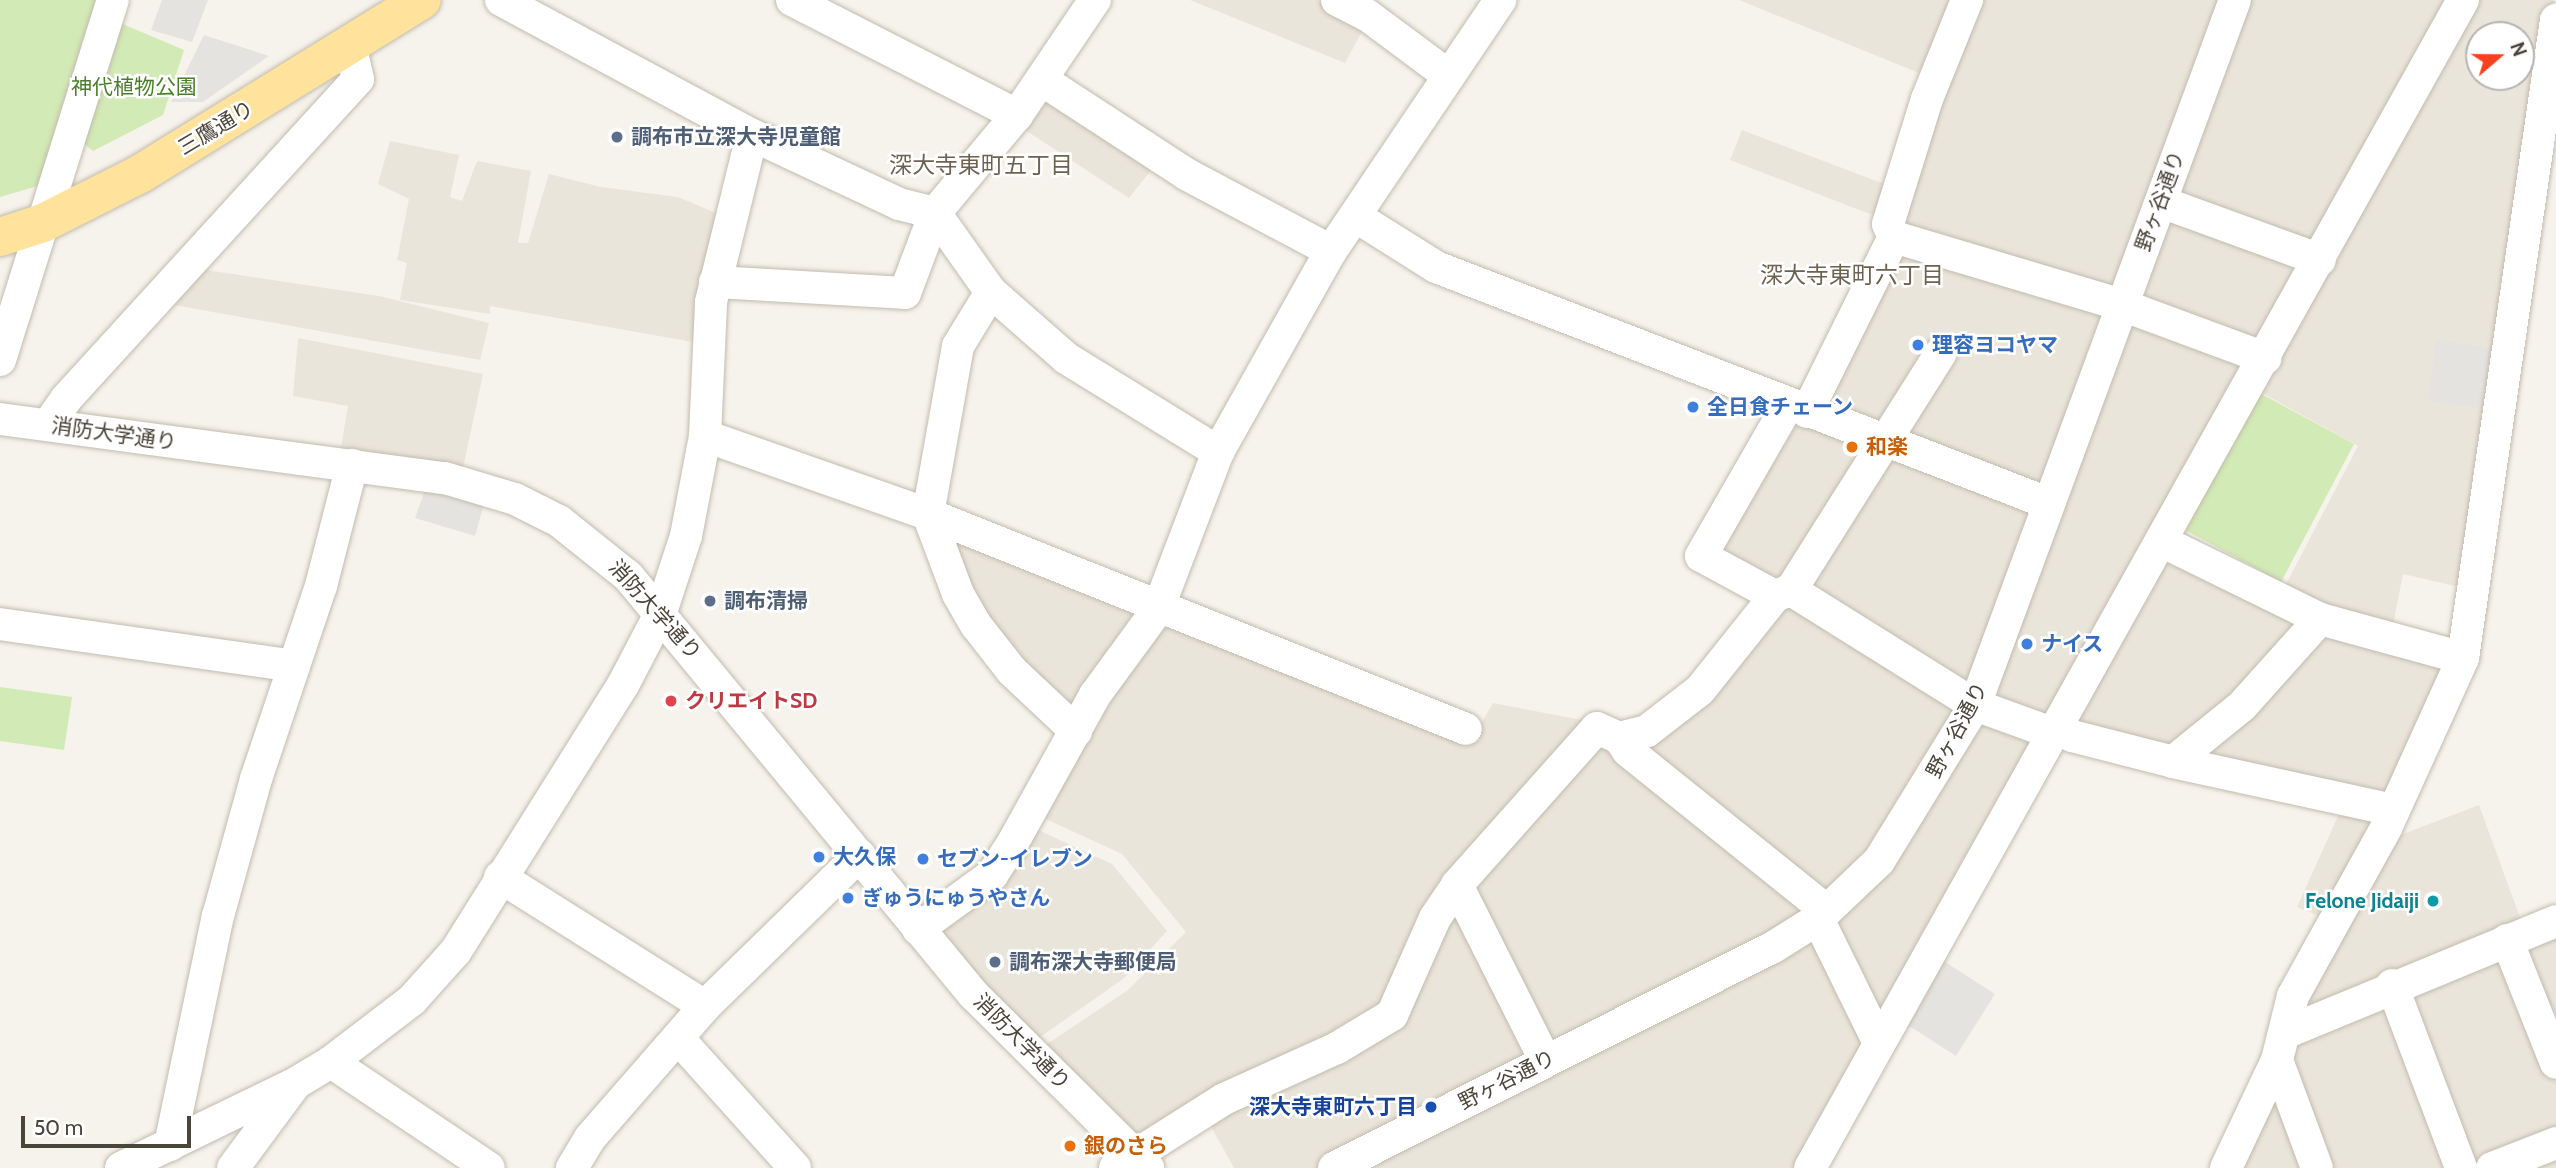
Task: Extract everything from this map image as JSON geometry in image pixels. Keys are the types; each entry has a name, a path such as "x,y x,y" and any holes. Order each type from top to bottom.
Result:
{"main road":[{"name":"三鷹通り","path":"0,237 43,223 140,174 422,0"}],"street":[{"path":"0,360 113,0"},
{"path":"500,0 752,135 899,204 935,213 992,292 1066,358 1218,452"},
{"path":"792,0 1017,115"},
{"path":"1337,0 1367,15 1449,76"},
{"path":"918,929 992,875 1095,695 1158,609 1218,452 1331,251 1500,0"},
{"path":"1967,0 1927,99 1888,224 1894,237 2122,305 2264,358"},
{"name":"野ヶ谷通り","path":"1334,1168 1772,948 1822,915 1863,878 1895,839 1975,705 2235,0"},
{"path":"1810,1168 2463,0"},
{"path":"715,282 905,293 935,213 1017,115 1042,80 1085,3"},
{"path":"2226,1168 2282,1046 2293,996 2394,810 2463,658 2556,20"},
{"path":"48,425 66,399 358,79 350,45"},
{"path":"1042,80 1186,174 1331,251"},
{"path":"121,1168 296,1083 331,1062 412,1000 456,951 623,685 661,612 686,536 705,436 715,282 752,135"},
{"path":"2161,202 2320,260"},
{"path":"1355,216 1437,267 1798,409 1884,438 2048,503"},
{"path":"1894,237 1798,409 1701,556 1783,593 1975,705 2073,736 2173,762 2394,810"},
{"path":"992,292 958,346 940,427 928,514 958,594 988,643 1076,731"},
{"path":"1619,738 1647,731 1700,690 1783,593 1941,353"},
{"name":"消防大学通り","path":"0,419 352,465 472,484 532,507 608,557 661,612 973,994 1133,1164"},
{"path":"705,436 928,514 1158,609 1466,729"},
{"path":"170,1145 218,916 326,566 352,465"},
{"path":"2161,541 2320,619 2463,658"},
{"path":"2173,762 2242,706 2320,619"},
{"path":"0,624 294,666"},
{"path":"1133,1164 1224,1099 1337,1048 1392,1015 1435,918 1457,886 1597,728 1619,738 1628,751 1822,915 1879,1043"},
{"path":"572,1168 590,1138 705,1006 860,855"},
{"path":"500,877 705,1006"},
{"path":"1457,886 1545,1060"},
{"path":"2282,1046 2392,985 2556,921"},
{"path":"2507,940 2556,1063"},
{"path":"2392,985 2461,1168"},
{"path":"678,1038 795,1168"},
{"path":"2282,1046 2317,1168"},
{"path":"331,1062 489,1168"},
{"path":"233,1168 296,1083"},
{"path":"2492,1168 2556,1143"}],"shaded area":[{"path":"162,0 208,0 192,42 151,30"},
{"path":"1190,0 1317,0 1366,24 1345,63"},
{"path":"1739,0 1953,0 1919,73"},
{"path":"1979,0 2554,0 2468,589 2403,574 2392,630 2334,613 2284,588 2358,446 2246,384 1888,1021 1873,1011 1830,918 1640,742 1783,595 1713,554 1895,219"},
{"path":"204,35 269,56 203,102 171,102"},
{"path":"1046,86 1159,160 1129,198 1016,124"},
{"path":"1742,130 1887,185 1875,216 1730,160"},
{"path":"390,141 459,155 450,197 462,201 477,161 531,171 518,243 528,243 549,174 601,187 678,197 723,216 693,342 490,306 490,314 400,300 407,263 397,260 409,199 378,184"},
{"path":"193,268 379,296 489,323 480,360 163,303"},
{"path":"298,338 483,374 463,468 340,453 348,406 293,396"},
{"path":"2436,340 2499,349 2492,410 2428,401"},
{"path":"425,490 484,504 475,536 415,518"},
{"path":"956,532 1472,739 1493,703 1587,721 1795,885 1874,1040 1802,1168 1234,1168 1208,1121 1153,1152 1041,1048 1128,990 1186,932 1122,854 1037,815 1086,725 975,612 949,554"},
{"path":"2168,547 2448,657 2369,847 2479,805 2526,934 2556,926 2556,1168 2230,1168 2326,919 2297,907 2348,794 2070,721"},
{"path":"1034,828 1112,864 1167,931 1123,979 1033,1042 933,928"},
{"path":"1939,958 1995,994 1956,1056 1900,1020"}],"green space":[{"name":"神代植物公園","path":"0,0 103,0 48,183 0,197"},
{"name":"神代植物公園","path":"118,22 184,50 163,115 93,151 77,138"},
{"path":"2256,391 2354,444 2281,582 2182,528"},
{"path":"0,687 72,697 64,750 0,741"}],"place":[{"name":"調布市立深大寺児童館","path":"617,137"},
{"name":"理容ヨコヤマ","path":"1918,345"},
{"name":"全日食チェーン","path":"1693,407"},
{"name":"和楽","path":"1852,447"},
{"name":"調布清掃","path":"710,601"},
{"name":"ナイス","path":"2027,644"},
{"name":"クリエイトSD","path":"671,701"},
{"name":"大久保","path":"819,857"},
{"name":"セブン-イレブン","path":"923,859"},
{"name":"ぎゅうにゅうやさん","path":"848,898"},
{"name":"Felone Jidaiji","path":"2433,901"},
{"name":"調布深大寺郵便局","path":"995,962"},
{"name":"深大寺東町六丁目","path":"1431,1107"},
{"name":"銀のさら","path":"1070,1146"}],"district":[{"name":"深大寺東町五丁目","path":"981,165"},
{"name":"深大寺東町六丁目","path":"1852,275"}]}
